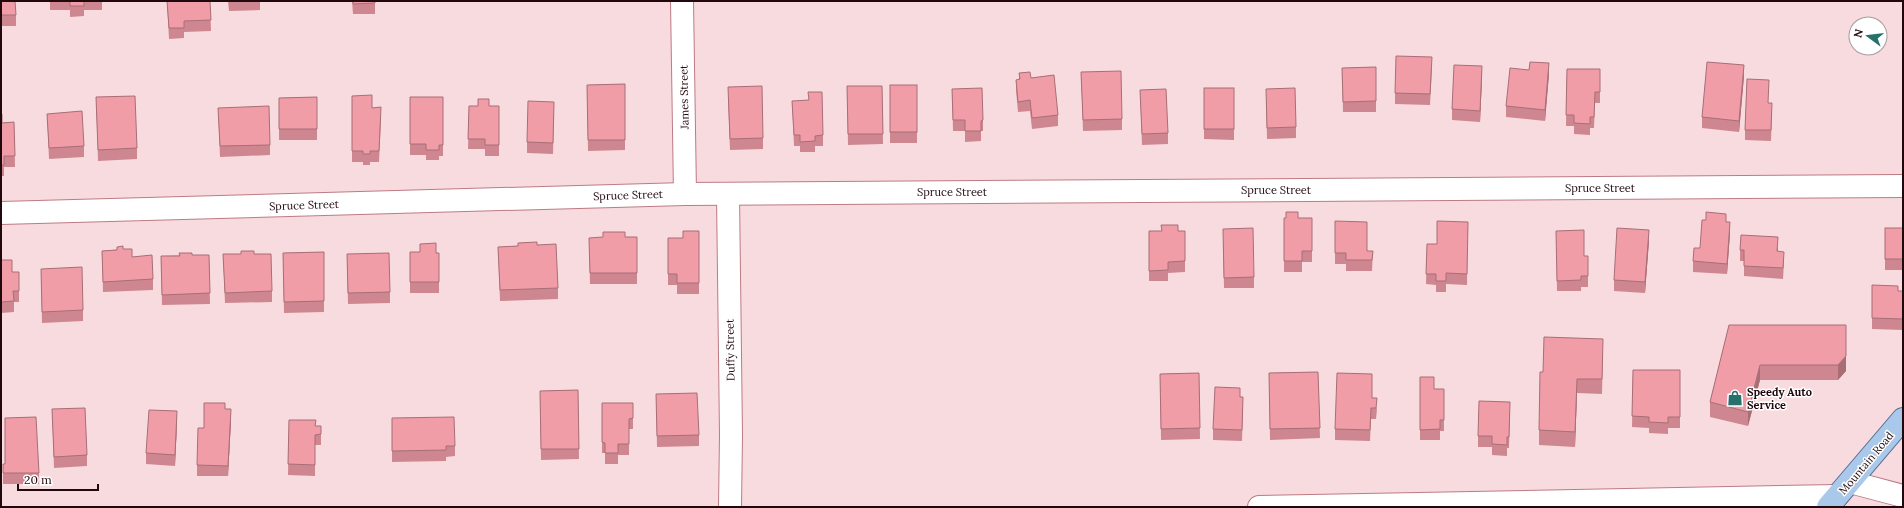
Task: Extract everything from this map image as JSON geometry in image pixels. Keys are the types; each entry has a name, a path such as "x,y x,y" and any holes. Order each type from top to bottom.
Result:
{"main road":[{"name":"Mountain Road","path":"1839,495 1903,420"}],"street":[{"name":"James Street","path":"682,1 685,194"},
{"name":"Spruce Street","path":"1,213 685,194 1903,186"},
{"name":"Duffy Street","path":"728,194 731,435 730,507"},
{"path":"1259,507 1839,495 1903,496"}],"building":[{"path":"1,1 15,1 16,15 1,15"},
{"path":"70,1 84,1 84,6 70,6"},
{"path":"167,1 210,1 211,20 184,21 184,28 169,28"},
{"path":"353,1 375,1 375,3 353,4"},
{"path":"1396,56 1432,57 1430,94 1395,93"},
{"path":"1530,62 1549,63 1545,110 1506,106 1510,68 1529,70"},
{"path":"1707,62 1744,65 1739,121 1702,117"},
{"path":"1454,65 1482,66 1480,111 1452,109"},
{"path":"1376,67 1376,101 1343,102 1342,68"},
{"path":"1567,69 1600,69 1600,92 1595,92 1594,117 1590,117 1590,124 1574,123 1574,115 1566,115"},
{"path":"1121,71 1122,119 1083,120 1081,72"},
{"path":"1030,72 1031,78 1054,75 1058,115 1032,118 1030,100 1018,102 1016,80 1020,79 1019,73"},
{"path":"1747,79 1769,80 1768,103 1772,103 1771,130 1745,130"},
{"path":"625,84 625,140 588,140 587,85"},
{"path":"890,85 917,85 917,132 890,132"},
{"path":"762,86 763,138 730,139 728,87"},
{"path":"847,86 882,86 883,134 848,134"},
{"path":"982,88 983,120 981,121 981,131 965,131 965,120 953,120 952,89"},
{"path":"1204,88 1234,88 1234,129 1204,129"},
{"path":"1295,88 1296,127 1267,128 1266,89"},
{"path":"1166,89 1168,133 1142,134 1140,90"},
{"path":"808,92 822,92 823,135 815,136 815,141 800,142 800,135 794,135 792,101 809,100"},
{"path":"372,95 372,108 381,107 379,151 370,151 370,154 363,154 363,151 352,151 352,96"},
{"path":"135,96 137,148 98,150 96,97"},
{"path":"317,97 317,129 279,129 279,98"},
{"path":"410,97 443,97 443,145 439,145 439,150 426,150 426,144 410,144"},
{"path":"478,99 489,99 489,106 499,106 499,145 485,145 485,139 468,139 469,106 478,106"},
{"path":"528,101 554,102 553,143 527,142"},
{"path":"269,106 270,145 220,146 218,108"},
{"path":"82,111 84,146 49,148 47,114"},
{"path":"1,114 2,123 14,122 15,156 4,156 4,165 1,165"},
{"path":"1286,212 1298,212 1298,218 1312,218 1312,251 1302,251 1302,261 1284,261 1284,218 1286,218"},
{"path":"1706,212 1726,214 1726,222 1730,222 1727,264 1693,261 1694,248 1700,248 1702,220 1706,220"},
{"path":"1335,221 1367,222 1367,251 1373,251 1372,260 1346,260 1346,253 1335,253"},
{"path":"1437,221 1468,222 1467,274 1446,273 1446,281 1436,281 1436,274 1426,274 1427,244 1437,244"},
{"path":"1161,225 1178,225 1178,231 1185,231 1185,261 1168,262 1168,270 1149,271 1149,231 1162,231"},
{"path":"1253,228 1254,277 1224,278 1223,229"},
{"path":"1617,228 1649,230 1645,282 1614,280"},
{"path":"1885,228 1903,228 1903,259 1885,259"},
{"path":"1584,230 1584,256 1588,256 1588,276 1581,276 1581,280 1557,281 1556,231"},
{"path":"683,231 699,231 699,283 677,283 677,274 668,274 668,238 683,238"},
{"path":"603,232 625,232 625,237 637,237 637,273 590,273 589,238 603,237"},
{"path":"1741,235 1778,237 1777,251 1784,252 1783,268 1744,266 1744,250 1740,250"},
{"path":"537,242 537,245 556,244 558,288 500,290 498,247 518,246 518,243"},
{"path":"436,243 436,253 439,253 439,282 410,282 410,252 420,252 420,244"},
{"path":"123,246 123,249 132,249 132,257 152,255 153,279 103,282 102,251 117,250 117,247"},
{"path":"241,251 254,251 254,254 271,254 272,291 225,293 223,254 241,254"},
{"path":"324,252 324,301 284,302 283,253"},
{"path":"179,253 209,255 210,293 162,295 161,256 180,256"},
{"path":"389,253 390,292 348,293 347,254"},
{"path":"1,260 12,260 12,272 19,272 19,291 13,291 14,301 1,302"},
{"path":"82,267 83,310 42,312 41,269"},
{"path":"1872,285 1898,286 1898,291 1903,291 1903,319 1872,318"},
{"name":"Speedy Auto Service","path":"1729,325 1846,325 1846,356 1838,365 1760,365 1748,412 1710,402"},
{"path":"1544,337 1603,339 1602,379 1577,379 1575,432 1539,430 1540,372 1543,372"},
{"path":"1633,370 1680,370 1680,417 1668,417 1668,423 1649,422 1649,417 1632,416"},
{"path":"1318,372 1320,428 1270,429 1269,373"},
{"path":"1199,373 1200,428 1161,429 1160,374"},
{"path":"1337,373 1372,374 1372,398 1377,398 1376,408 1371,408 1370,430 1335,429"},
{"path":"1420,377 1434,377 1434,389 1444,389 1444,420 1440,420 1440,429 1420,430"},
{"path":"1215,387 1240,388 1240,397 1243,397 1242,430 1213,429"},
{"path":"578,390 579,449 541,449 540,391"},
{"path":"697,393 699,435 657,436 656,394"},
{"path":"1479,401 1510,402 1509,437 1507,437 1507,445 1492,444 1492,436 1478,436"},
{"path":"204,403 225,403 225,409 231,409 228,466 197,465 198,428 204,428"},
{"path":"602,403 633,403 633,418 629,419 629,444 618,444 618,453 605,453 605,443 602,442"},
{"path":"85,408 87,455 54,457 52,409"},
{"path":"149,410 177,411 175,455 146,453"},
{"path":"36,417 39,473 3,473 3,464 5,464 5,418"},
{"path":"454,417 455,446 446,446 446,450 392,451 392,418"},
{"path":"289,420 316,420 315,426 321,426 321,434 315,435 315,465 288,464"}],"place":[{"name":"Speedy Auto Service","path":"1735,398"}]}
